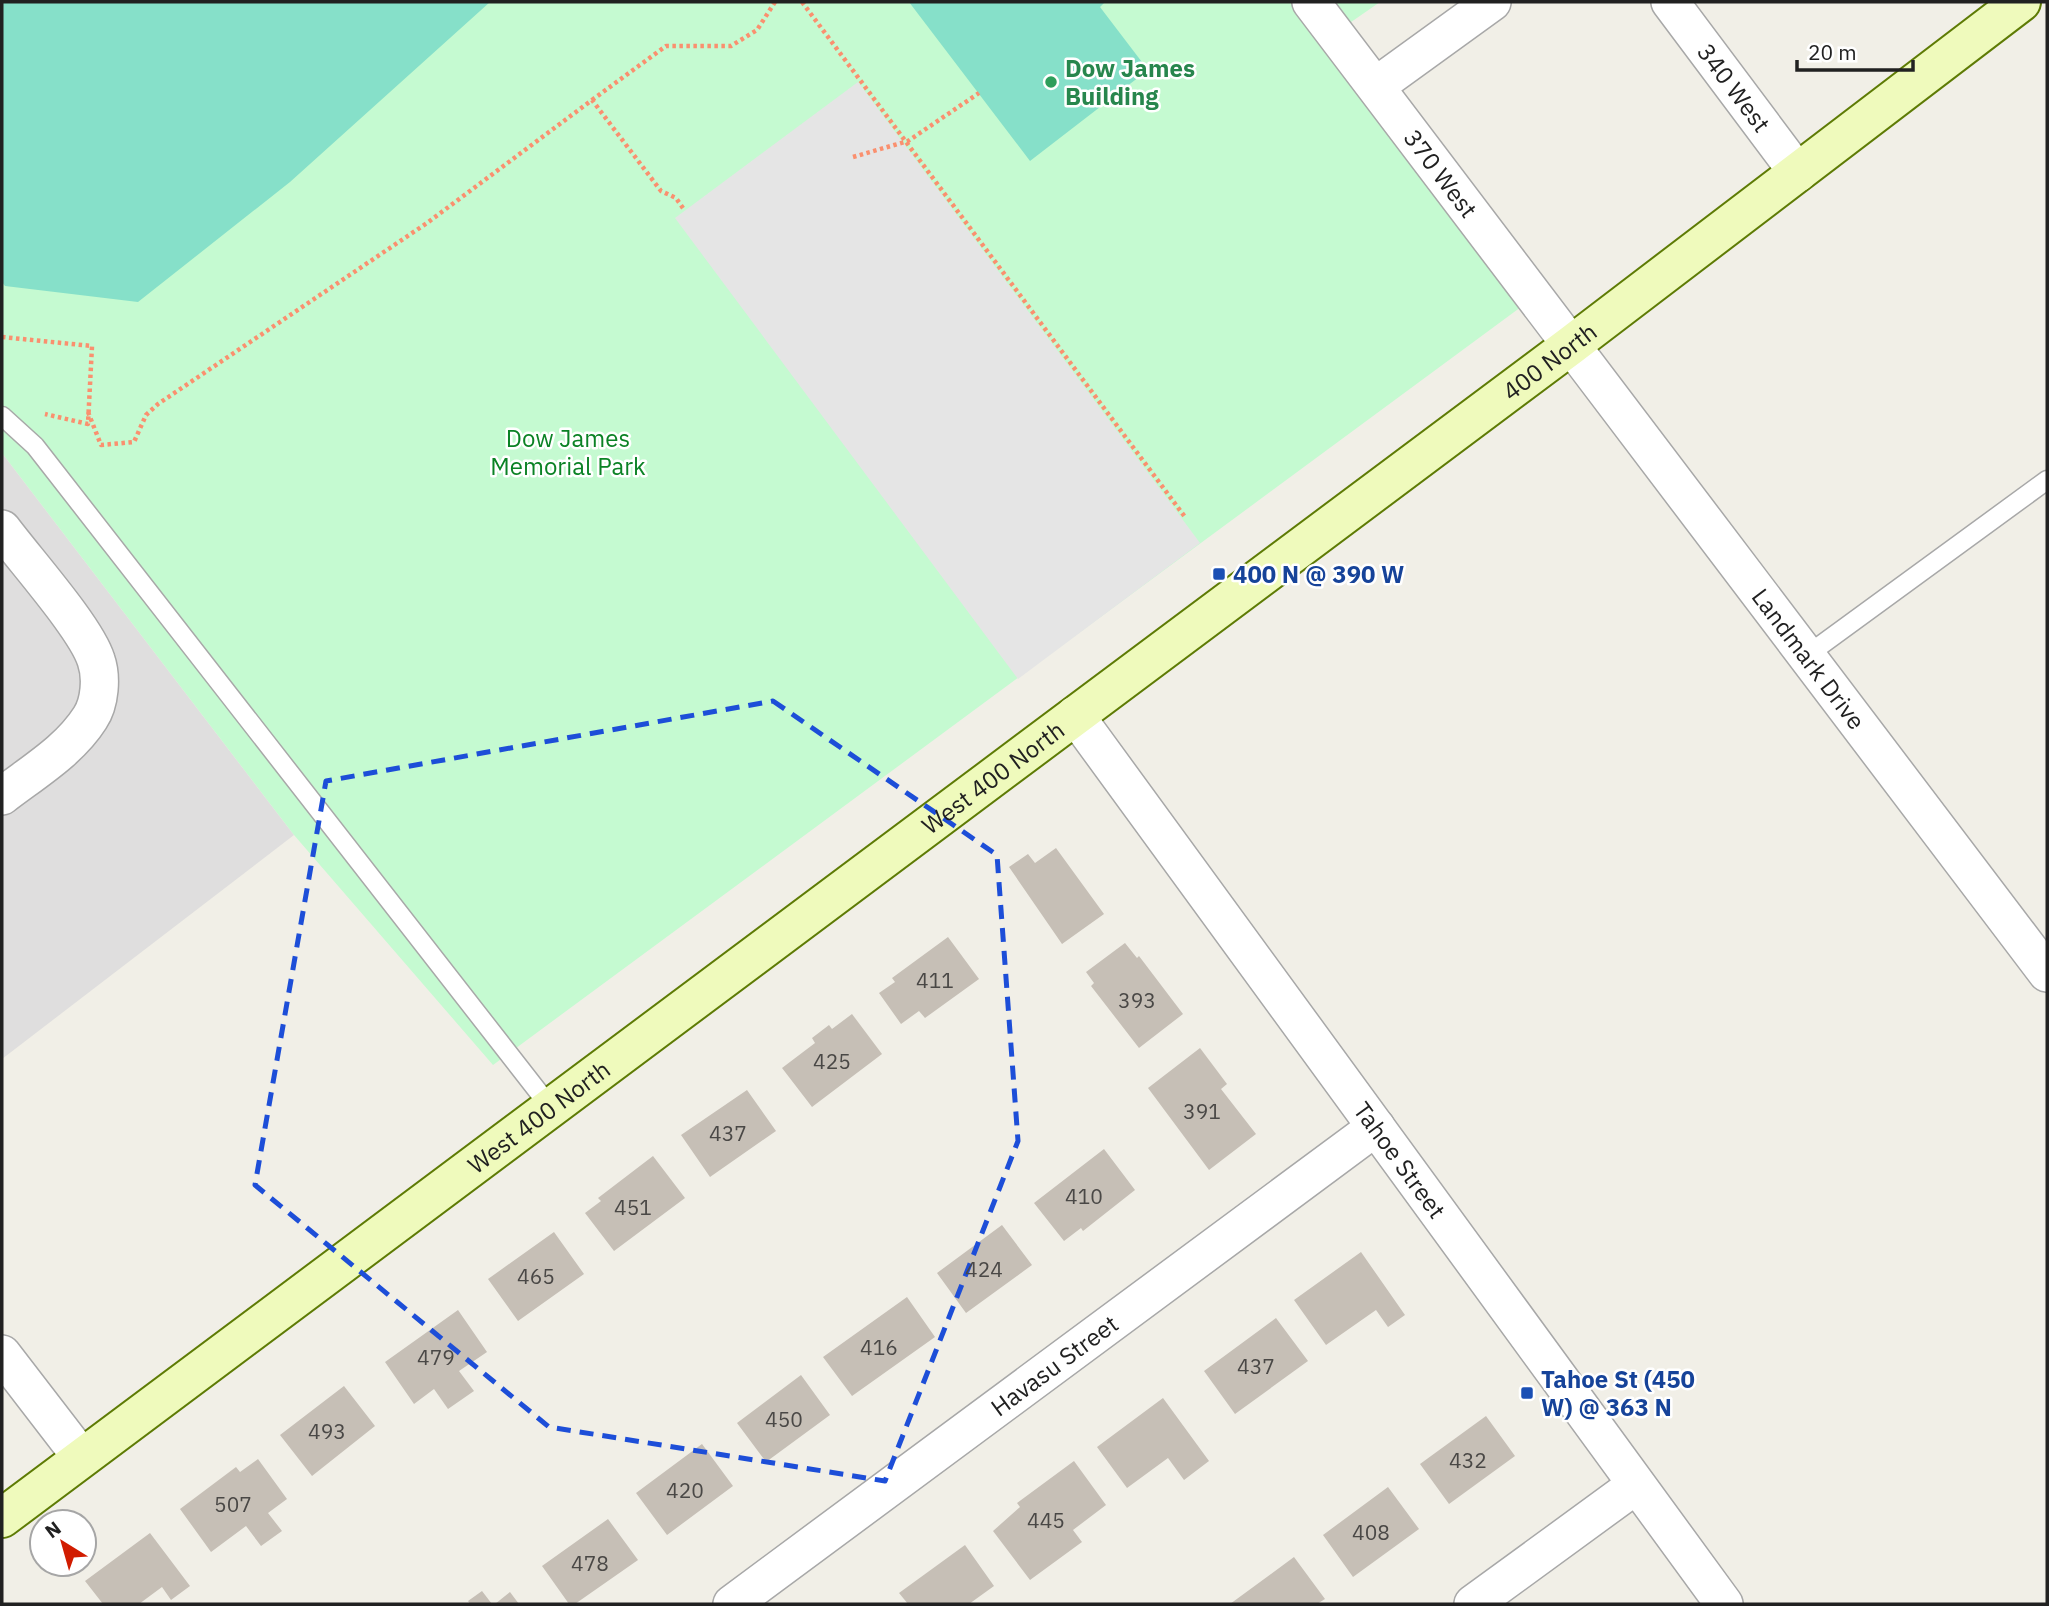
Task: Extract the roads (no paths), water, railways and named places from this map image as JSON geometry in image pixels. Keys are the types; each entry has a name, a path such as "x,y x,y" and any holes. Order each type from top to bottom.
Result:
{"street":[{"name":"370 West","path":"1311,2 1570,346"},
{"path":"1376,86 1492,2"},
{"name":"340 West","path":"1670,2 1798,173"},
{"name":"400 North","path":"1075,715 1570,346 2021,2"},
{"name":"Landmark Drive","path":"1570,346 2047,973"},
{"path":"2,530 84,637 96,660 100,686 92,716 65,748 2,796"},
{"name":"West 400 North","path":"2,1518 1075,715"},
{"name":"Tahoe Street","path":"1075,715 1724,1604"},
{"name":"Havasu Street","path":"732,1604 1376,1127"},
{"path":"2,1354 82,1458"},
{"path":"1474,1604 1636,1485"}],"lane":[{"path":"2,416 35,446 551,1108"},
{"path":"1806,656 2047,480"}],"place":[{"name":"Dow James Building","path":"1051,82"},
{"name":"400 N @ 390 W","path":"1219,574"},
{"name":"Tahoe St (450 W) @ 363 N","path":"1527,1393"}],"park label":[{"name":"Dow James Memorial Park","path":"568,452"}]}
